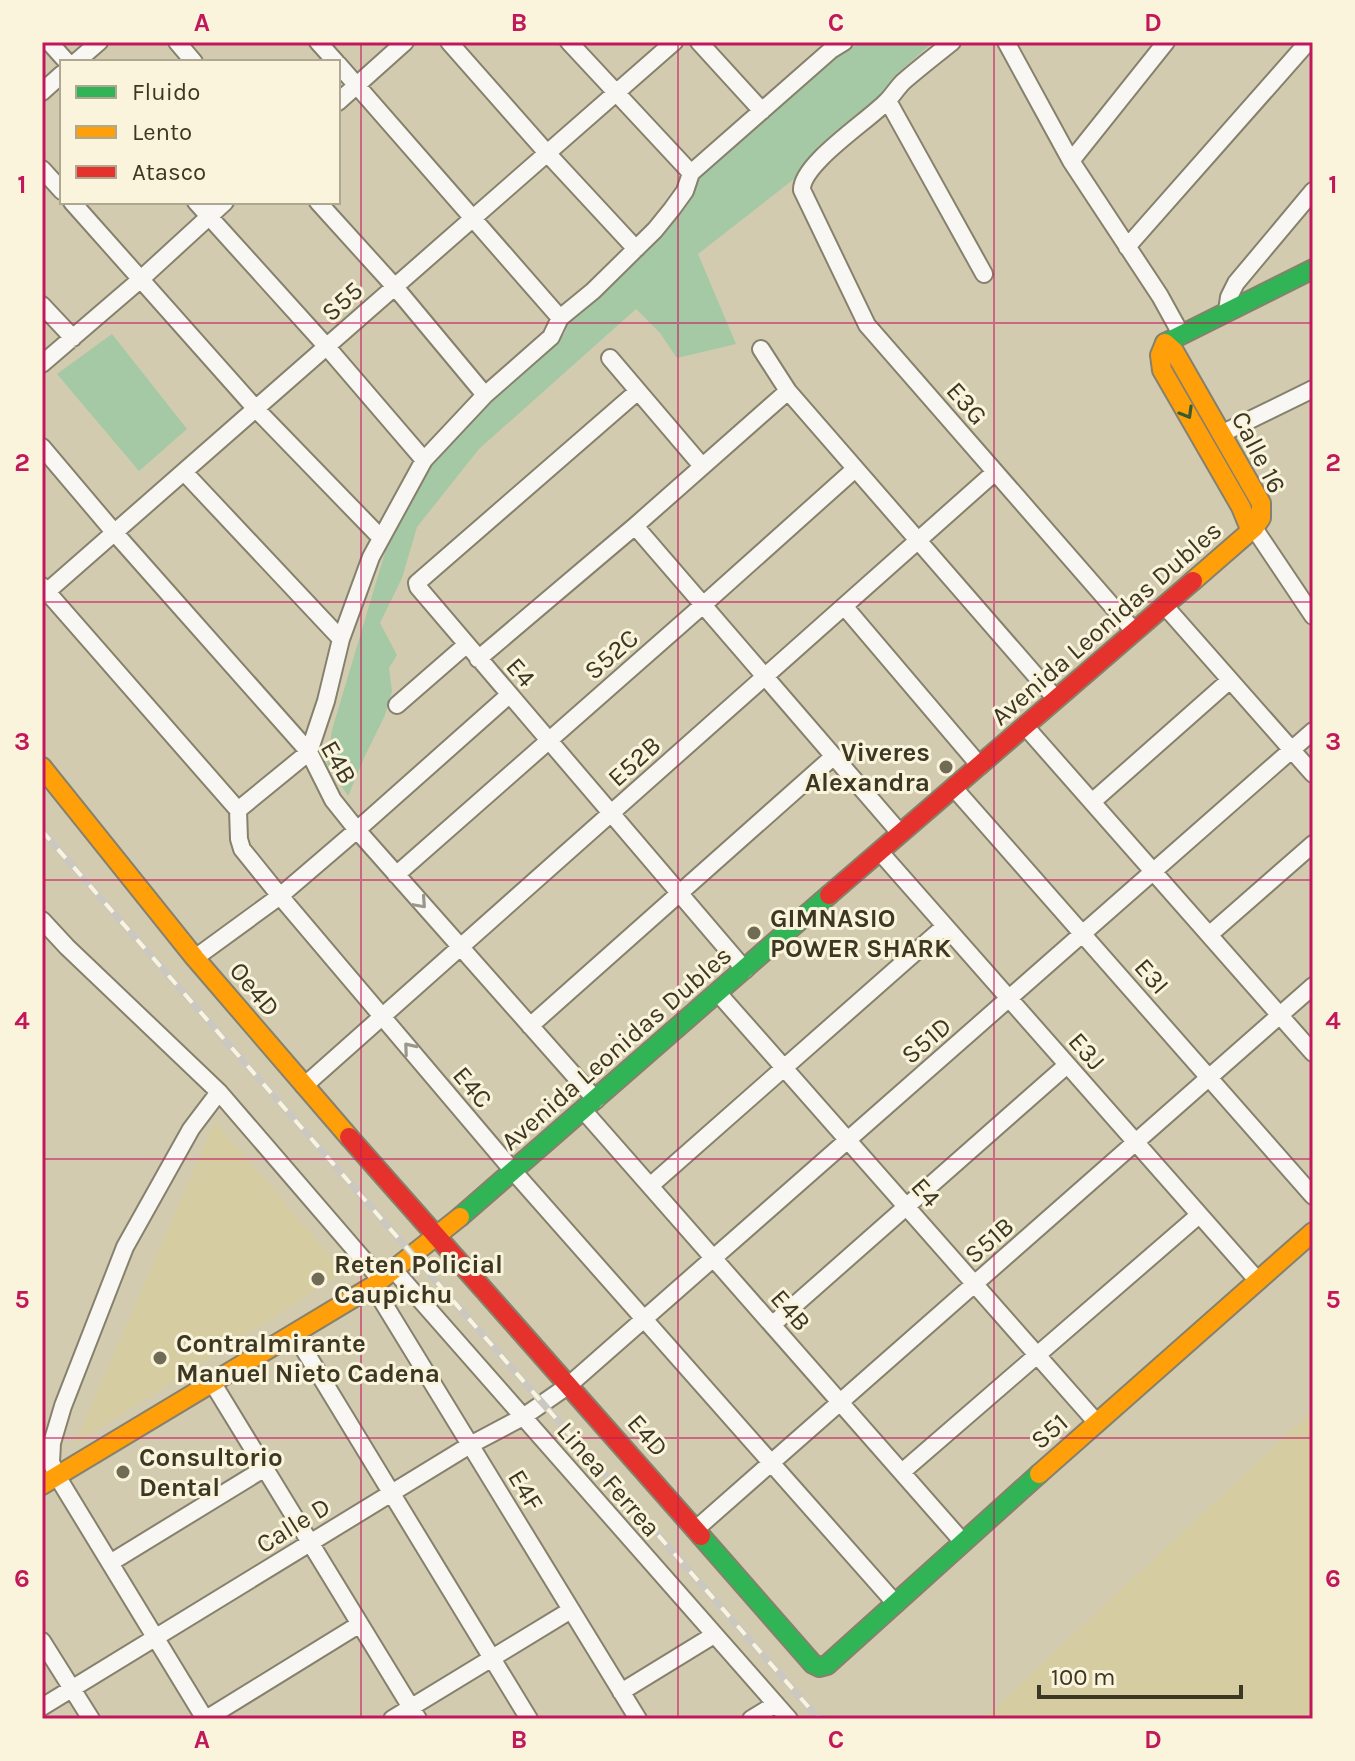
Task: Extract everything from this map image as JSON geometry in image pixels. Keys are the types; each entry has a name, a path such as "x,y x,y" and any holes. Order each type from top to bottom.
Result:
{"main road":[{"path":"1173,339 1313,269"},
{"name":"Calle 16","path":"1173,339 1174,351 1261,503 1261,518 1254,528 1248,524 1162,370 1160,355 1173,339"},
{"name":"Avenida Leonidas Dubles","path":"50,1481 383,1279 438,1236 1254,528"},
{"name":"Oe4D","path":"42,767 195,958 438,1236"},
{"name":"S51","path":"819,1667 827,1665 962,1541 1313,1232"},
{"name":"E4D","path":"438,1236 813,1664 819,1667"}],"street":[{"path":"49,42 65,60"},
{"path":"78,60 99,42"},
{"path":"177,42 192,60"},
{"path":"318,42 334,60"},
{"path":"340,100 405,42"},
{"path":"449,42 636,249"},
{"path":"569,42 691,173"},
{"name":"S55","path":"44,591 674,42"},
{"path":"699,42 762,111"},
{"path":"952,42 903,82 888,101 984,274"},
{"path":"1006,42 1071,161 1160,296 1173,339"},
{"path":"1127,247 1308,42"},
{"path":"44,591 238,810 309,752 326,701 341,639 371,557 424,460 485,395 551,337 560,318 636,249 672,209 685,191 691,173 833,45"},
{"path":"1071,161 1159,45"},
{"path":"340,66 560,318"},
{"path":"42,92 60,76"},
{"name":"E3G","path":"888,101 840,141 807,174 802,190 867,325 1134,631"},
{"path":"42,169 60,189"},
{"path":"1227,311 1236,283 1313,191"},
{"path":"74,204 256,409 381,538"},
{"path":"198,204 424,460"},
{"path":"42,364 223,204"},
{"path":"320,204 395,287 485,395"},
{"path":"42,305 73,338"},
{"path":"761,349 788,391 1056,699"},
{"path":"610,358 702,466"},
{"path":"1221,434 1313,389"},
{"name":"E4","path":"638,391 417,583 466,645 745,970"},
{"path":"478,659 788,391"},
{"name":"E4B","path":"42,447 309,752 333,800 530,1026 650,1186 962,1541"},
{"name":"S52C","path":"396,875 855,469"},
{"path":"184,472 341,639"},
{"name":"E52B","path":"304,1086 995,472"},
{"path":"635,526 900,833"},
{"path":"1254,528 1313,616"},
{"path":"1164,605 1313,774"},
{"path":"844,606 980,766"},
{"path":"397,705 466,645"},
{"path":"1092,802 1230,680"},
{"path":"195,958 280,896 509,695"},
{"path":"1025,726 1313,1053"},
{"name":"S51D","path":"569,1385 1313,731"},
{"path":"530,1026 834,756"},
{"name":"E3I","path":"954,788 1313,1196"},
{"name":"E4C","path":"238,810 242,849 280,896 514,1172 896,1604"},
{"path":"1209,935 1313,844"},
{"name":"E3J","path":"880,852 1258,1281"},
{"name":"E4F","path":"42,920 219,1092 383,1279 470,1445 638,1719"},
{"path":"650,1186 945,926"},
{"name":"S51B","path":"696,1529 1313,986"},
{"name":"E4","path":"718,993 1097,1423"},
{"path":"772,1325 1067,1065"},
{"path":"219,1092 191,1129 125,1247 63,1406 52,1443 50,1481 110,1563 206,1719 360,1624"},
{"path":"902,1472 1199,1215"},
{"name":"Linea Ferrea","path":"383,1279 523,1417 789,1719"},
{"path":"294,1333 529,1719"},
{"path":"212,1382 414,1713"},
{"name":"Calle D","path":"42,1707 470,1445 523,1417 569,1385"},
{"path":"110,1563 265,1468"},
{"path":"392,1719 414,1713 492,1658 571,1610"},
{"path":"621,1692 714,1635"},
{"path":"42,1641 91,1719"},
{"path":"751,1719 776,1704"}],"shaded area":[{"name":"Contralmirante Manuel Nieto Cadena","path":"215,1121 344,1272 74,1445"},
{"path":"1313,1410 1313,1719 983,1719"}],"green space":[{"path":"863,42 933,42 836,134 794,179 698,254 736,344 677,358 660,333 636,309 479,449 417,527 402,578 380,623 397,655 389,668 392,691 385,715 348,796 327,764 332,730 389,539 433,461 555,345 565,333 567,322 598,298 678,216 702,174 837,54"},
{"path":"112,334 187,429 139,471 57,374"}],"railway":[{"path":"42,831 819,1719"}],"traffic: fast":[{"path":"1165,343 1313,269"},
{"path":"460,1217 829,895"},
{"path":"701,1536 813,1664 819,1667 827,1665 1039,1474"}],"traffic: slow":[{"path":"1165,343 1160,355 1162,370 1248,524 1254,528"},
{"path":"1165,343 1174,351 1261,503 1261,518 1254,528 1193,581"},
{"path":"42,767 195,958 349,1137"},
{"path":"42,1485 373,1286 460,1217"},
{"path":"1039,1474 1313,1232"}],"traffic: jam":[{"path":"829,895 1193,581"},
{"path":"349,1137 701,1536"}],"place":[{"name":"Viveres Alexandra","path":"946,767"},
{"name":"GIMNASIO POWER SHARK","path":"754,933"},
{"name":"Reten Policial Caupichu","path":"318,1279"},
{"name":"Contralmirante Manuel Nieto Cadena","path":"160,1358"},
{"name":"Consultorio Dental","path":"123,1472"}]}
